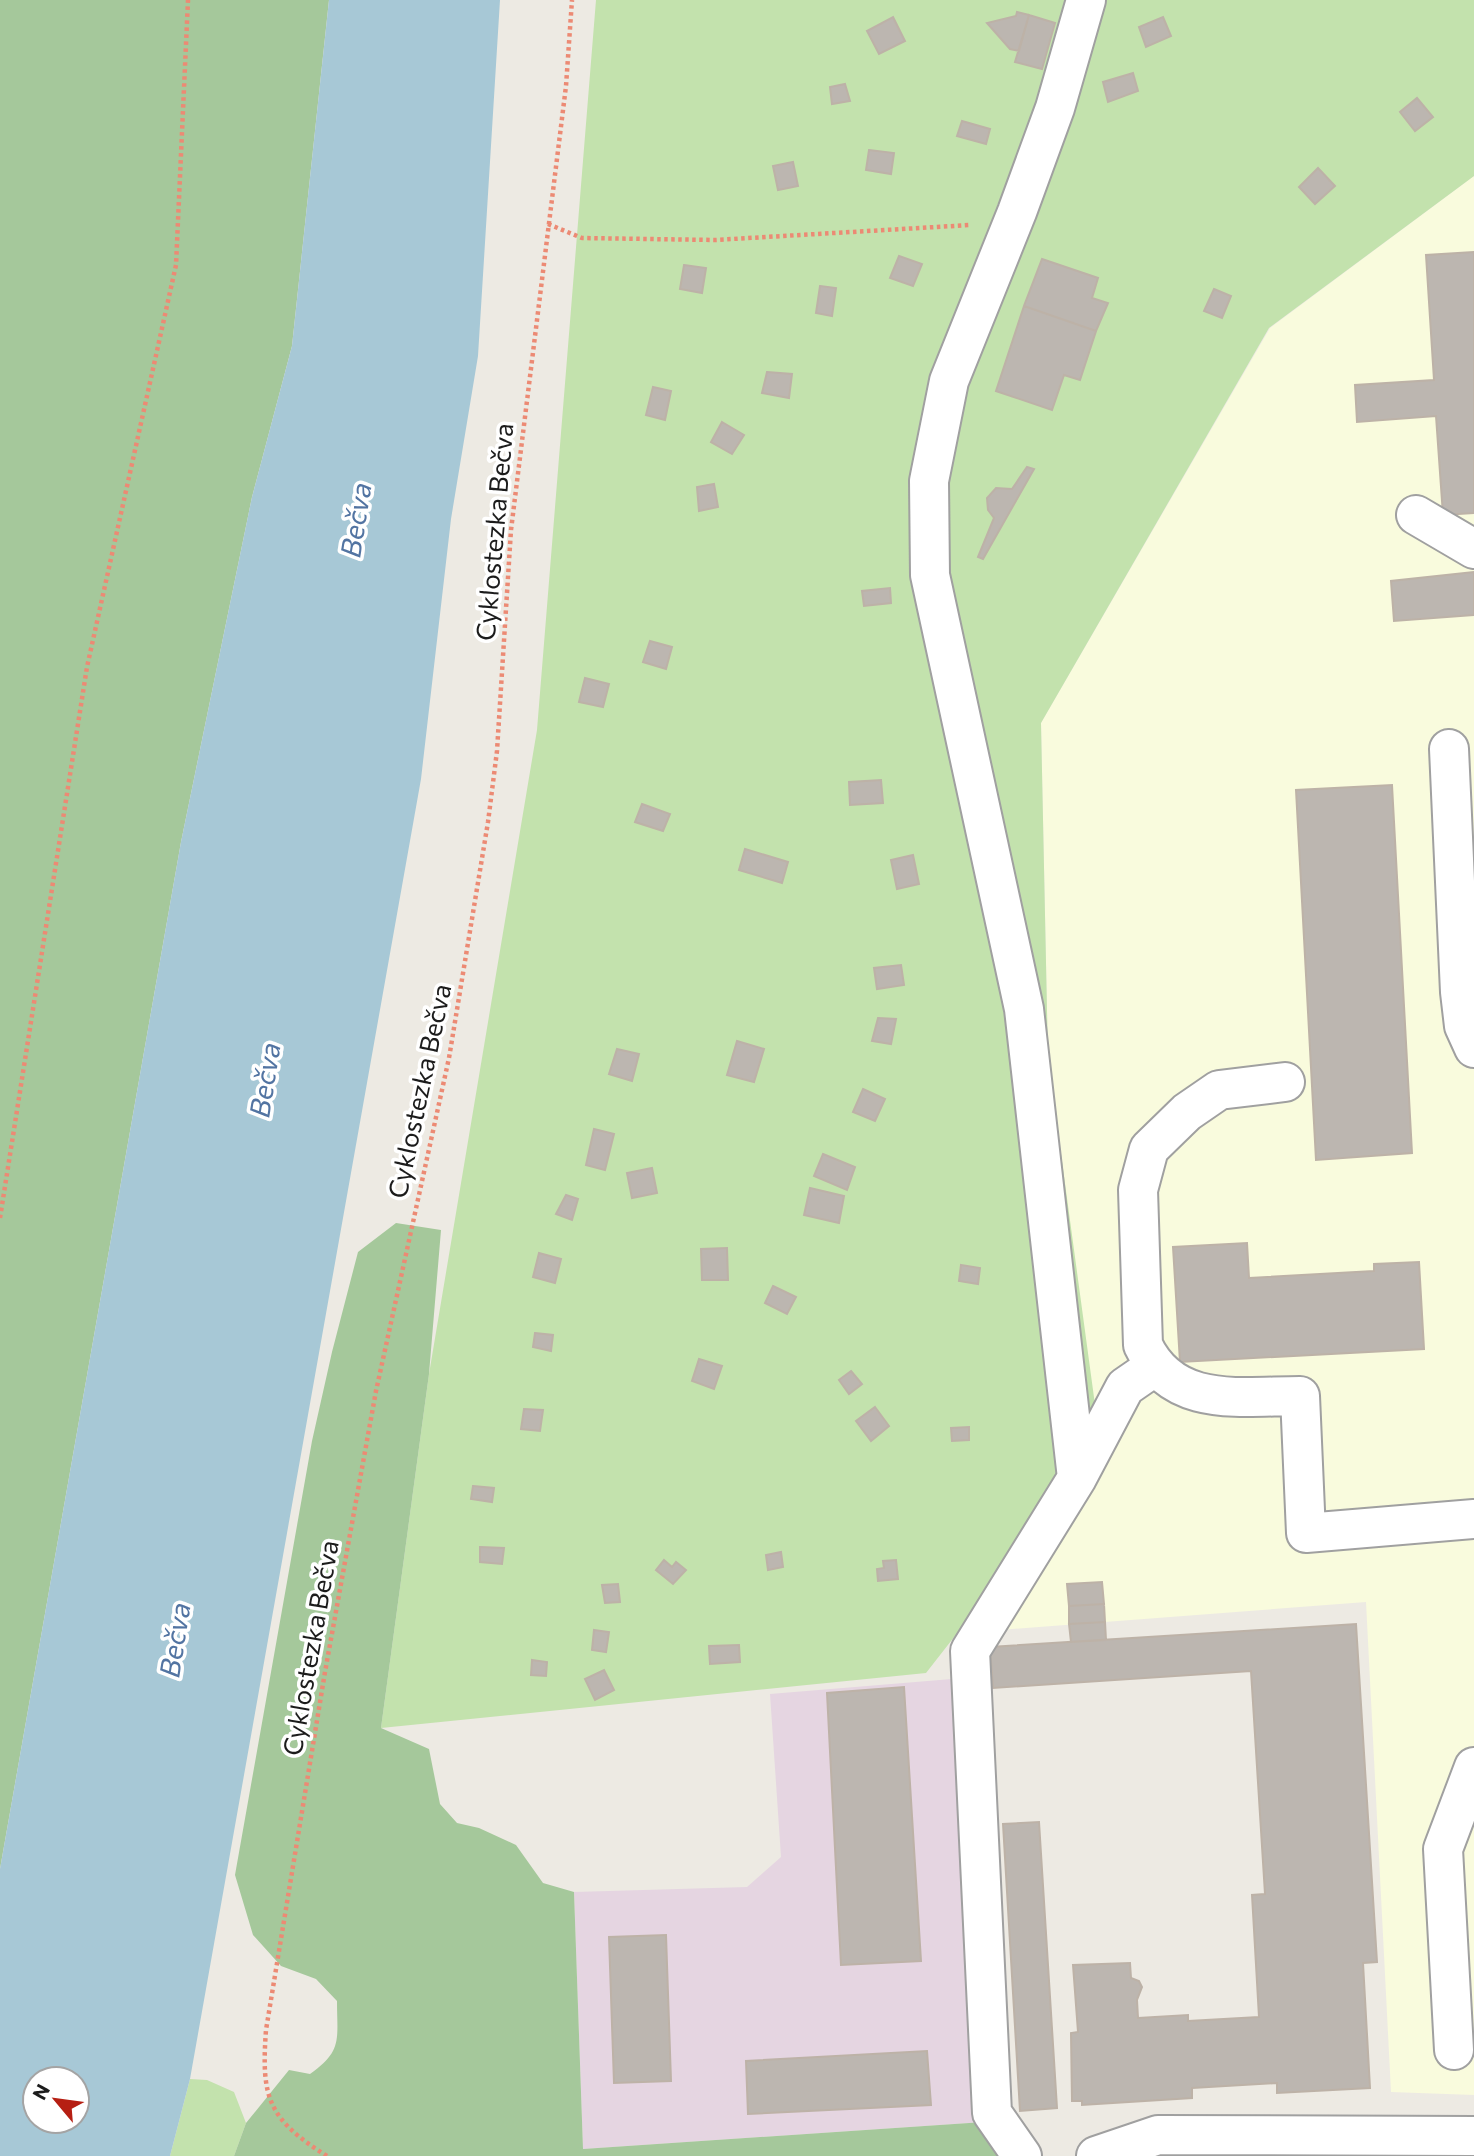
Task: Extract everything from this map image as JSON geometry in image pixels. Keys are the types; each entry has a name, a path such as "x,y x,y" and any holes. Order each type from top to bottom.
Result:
{"street":[{"path":"1077,1478 1024,1009 930,575 929,481 948,381 1013,223 1055,108 1086,0"},
{"path":"1416,515 1474,549"},
{"path":"1449,749 1460,992 1464,1026 1474,1048"},
{"path":"1285,1082 1219,1090 1187,1112 1149,1149 1138,1190 1143,1345 1154,1367 1170,1381 1207,1394 1300,1396 1306,1533 1474,1520"},
{"path":"1022,2156 992,2113 970,1651 1077,1478 1125,1387 1154,1367"},
{"path":"1454,2050 1443,1849 1474,1767"},
{"path":"1096,2156 1158,2135 1187,2146 1474,2136"}],"path":[{"path":"0,1218 87,667 176,265 188,0"},
{"name":"Cyklostezka Bečva","path":"327,2156 293,2131 277,2114 265,2088 266,2030 325,1672 376,1391 466,964 498,751 511,530 566,86 572,0"},
{"path":"548,224 582,238 715,240 1013,223"},
{"path":"0,1158 10,1156"}],"shaded area":[{"path":"1474,176 1474,2095 1391,2092 1366,1602 1000,1630 1048,1058 1041,723 1270,328"},
{"path":"964,1678 984,2122 583,2149 574,1892 747,1887 781,1857 770,1694"}],"green space":[{"path":"0,0 329,0 292,346 252,497 181,842 0,1869"},
{"path":"596,0 1474,0 1474,176 1269,328 1041,723 1048,1058 1101,1449 926,1673 381,1728 429,1374 537,730"},
{"path":"396,1223 441,1230 429,1374 381,1728 429,1749 440,1804 457,1823 479,1828 516,1845 543,1883 574,1892 583,2149 984,2122 1004,2156 234,2156 246,2123 289,2070 310,2074 328,2058 336,2043 337,2001 316,1979 281,1966 253,1935 235,1875 312,1441 332,1352 358,1252"},
{"path":"190,2079 207,2080 234,2092 246,2123 234,2156 170,2156"}],"water":[{"name":"Bečva","path":"329,0 500,0 478,356 451,519 421,779 190,2079 170,2156 0,2156 0,1869 181,842 252,497 292,346"}],"building":[{"path":"1017,12 1029,15 1019,51 1010,49 987,23 1016,16"},
{"path":"1029,15 1055,23 1042,69 1015,62"},
{"path":"893,17 905,41 879,54 867,31"},
{"path":"1163,17 1171,36 1146,47 1139,27"},
{"path":"1133,73 1138,91 1108,102 1103,82"},
{"path":"845,84 850,101 832,104 830,87"},
{"path":"1417,98 1433,117 1415,131 1400,112"},
{"path":"962,121 990,129 986,144 957,136"},
{"path":"869,150 894,153 891,174 866,170"},
{"path":"793,162 798,186 778,190 773,166"},
{"path":"1318,168 1335,186 1315,204 1299,187"},
{"path":"1474,252 1474,513 1443,515 1436,416 1357,422 1355,385 1434,380 1426,255"},
{"path":"899,256 922,264 913,286 890,278"},
{"path":"1042,259 1098,278 1092,298 1108,303 1096,331 1024,306"},
{"path":"684,265 706,268 702,293 680,289"},
{"path":"820,286 836,288 832,316 816,313"},
{"path":"1214,289 1231,296 1222,318 1204,311"},
{"path":"1024,306 1096,331 1080,380 1064,375 1052,410 996,391"},
{"path":"767,372 792,374 789,398 762,393"},
{"path":"653,387 671,391 665,420 646,415"},
{"path":"722,422 744,435 732,454 711,442"},
{"path":"1027,467 1034,469 983,559 978,557 994,518 988,510 987,498 996,488 1012,489"},
{"path":"714,484 718,507 699,511 697,487"},
{"path":"1474,572 1474,615 1394,621 1391,581"},
{"path":"890,588 891,603 864,606 862,591"},
{"path":"650,641 672,647 666,669 643,662"},
{"path":"585,678 609,684 603,707 579,702"},
{"path":"881,780 883,803 850,805 849,782"},
{"path":"1392,785 1412,1153 1316,1160 1296,790"},
{"path":"642,804 670,814 663,831 635,822"},
{"path":"745,849 788,862 782,883 739,870"},
{"path":"913,855 919,884 897,889 891,860"},
{"path":"901,965 904,985 877,989 874,968"},
{"path":"878,1018 896,1019 891,1044 872,1041"},
{"path":"737,1041 764,1049 754,1082 727,1075"},
{"path":"617,1049 639,1054 632,1081 609,1074"},
{"path":"863,1089 885,1099 875,1121 853,1112"},
{"path":"594,1129 614,1134 605,1170 586,1165"},
{"path":"823,1154 855,1167 847,1190 814,1176"},
{"path":"652,1168 657,1193 632,1198 627,1173"},
{"path":"810,1188 844,1196 839,1223 804,1215"},
{"path":"566,1195 578,1199 572,1220 556,1214"},
{"path":"1247,1243 1249,1278 1374,1271 1374,1264 1419,1262 1424,1349 1180,1362 1173,1247"},
{"path":"727,1248 728,1280 702,1280 701,1249"},
{"path":"539,1253 561,1259 555,1283 533,1277"},
{"path":"961,1265 980,1268 978,1284 959,1281"},
{"path":"773,1286 796,1297 787,1314 765,1303"},
{"path":"535,1333 553,1335 551,1351 533,1347"},
{"path":"699,1359 722,1366 714,1389 692,1381"},
{"path":"851,1371 862,1384 849,1394 839,1380"},
{"path":"875,1407 889,1426 871,1441 856,1421"},
{"path":"524,1409 543,1410 540,1431 521,1429"},
{"path":"969,1427 969,1440 952,1441 951,1428"},
{"path":"473,1486 494,1488 492,1502 471,1499"},
{"path":"480,1547 504,1548 502,1564 480,1562"},
{"path":"781,1552 783,1567 768,1570 766,1555"},
{"path":"664,1560 672,1567 676,1562 686,1570 673,1584 656,1570"},
{"path":"896,1560 898,1579 878,1581 877,1569 884,1568 883,1561"},
{"path":"1102,1582 1104,1604 1069,1606 1067,1584"},
{"path":"618,1584 620,1602 605,1603 602,1585"},
{"path":"1104,1604 1105,1622 1069,1624 1069,1606"},
{"path":"1105,1622 1106,1640 1071,1642 1069,1624"},
{"path":"1356,1624 1377,1962 1363,1963 1370,2088 1277,2093 1277,2083 1192,2088 1192,2098 1082,2105 1082,2101 1072,2101 1071,2033 1078,2032 1073,1965 1130,1963 1131,1978 1139,1981 1142,1987 1137,2000 1138,2018 1188,2015 1188,2021 1259,2017 1252,1895 1265,1894 1251,1671 993,1688 990,1647"},
{"path":"594,1630 609,1632 606,1652 592,1650"},
{"path":"739,1645 740,1662 710,1664 709,1646"},
{"path":"532,1660 547,1662 546,1676 531,1675"},
{"path":"604,1670 614,1690 595,1700 585,1679"},
{"path":"904,1687 921,1961 841,1965 827,1693"},
{"path":"1039,1822 1057,2108 1020,2111 1003,1824"},
{"path":"666,1935 671,2081 614,2083 609,1937"},
{"path":"927,2051 931,2105 748,2114 746,2061"}]}
